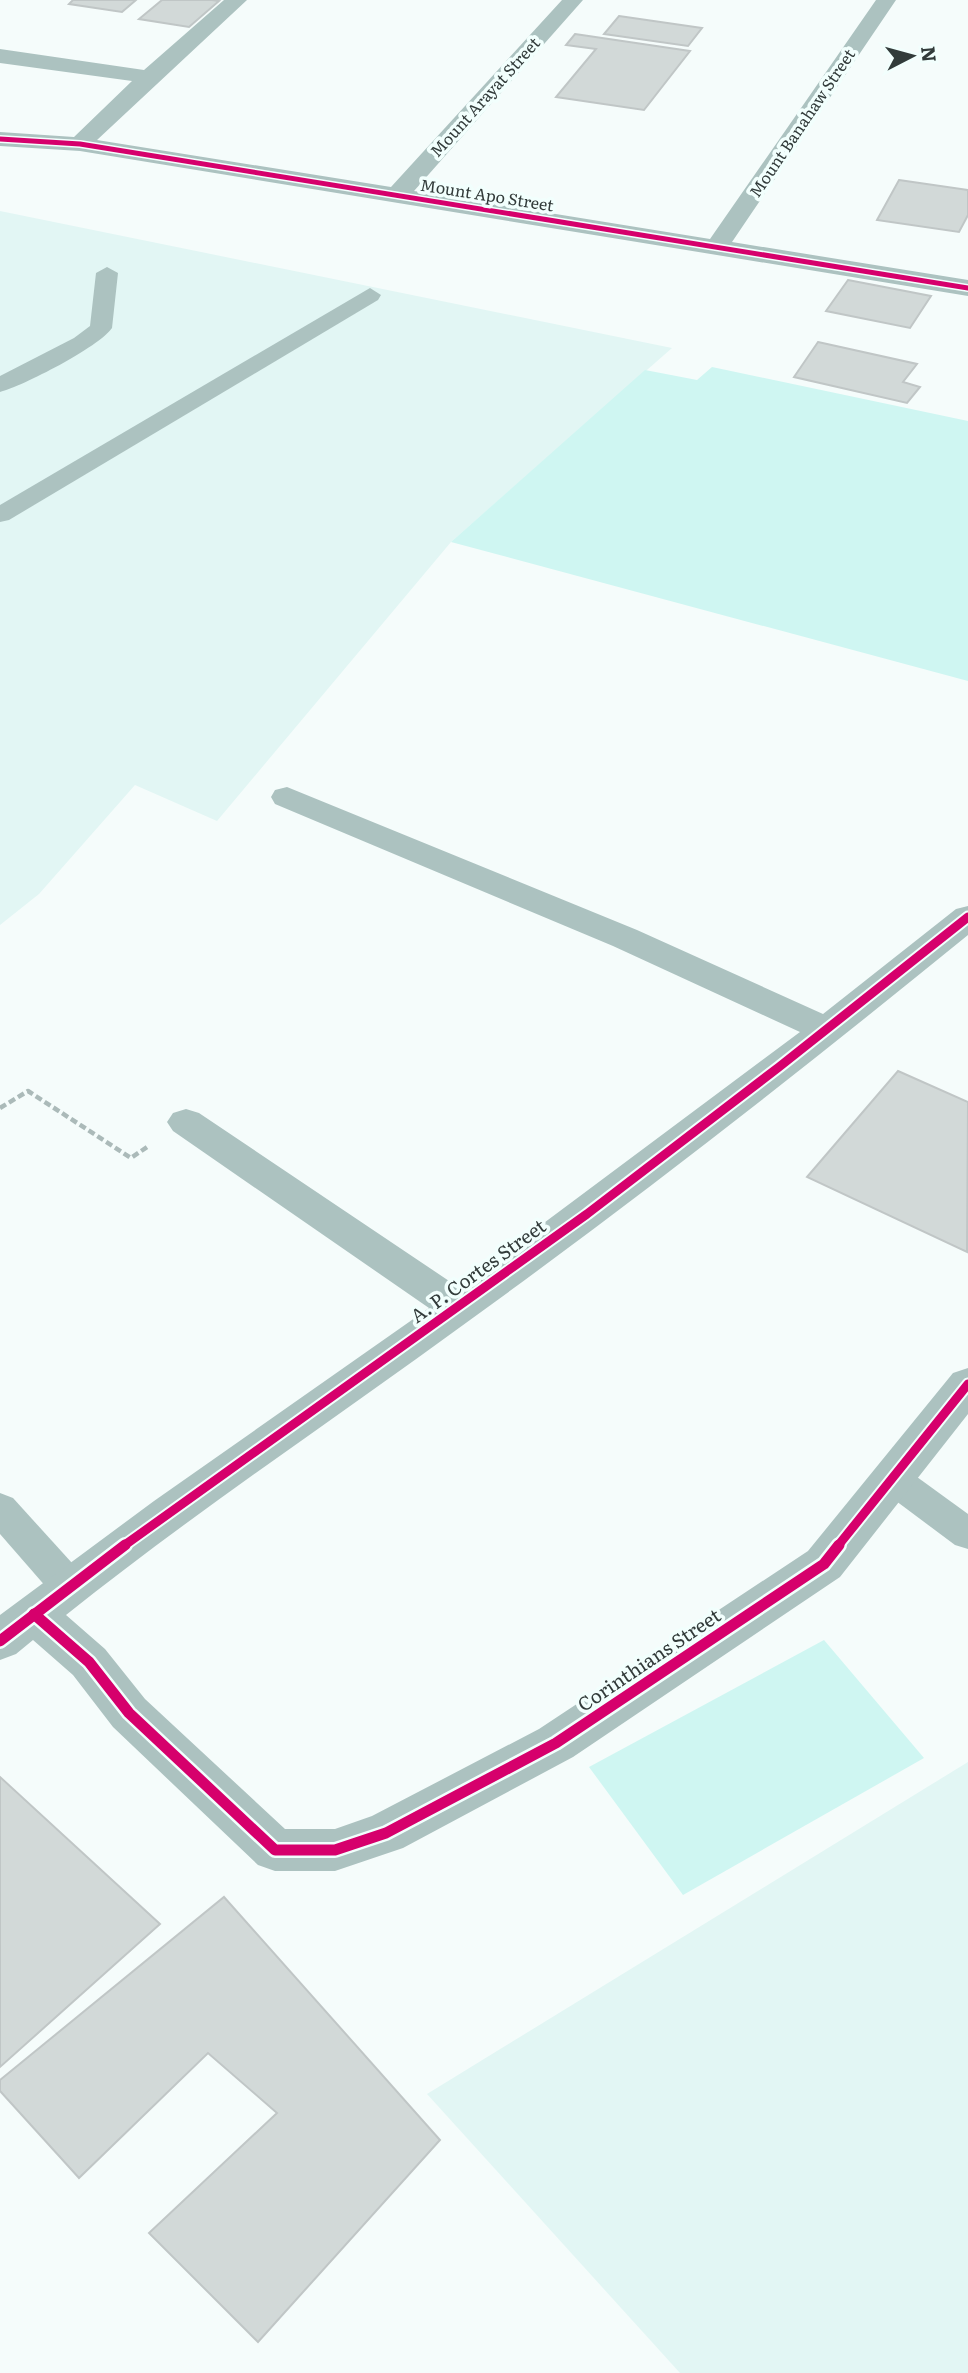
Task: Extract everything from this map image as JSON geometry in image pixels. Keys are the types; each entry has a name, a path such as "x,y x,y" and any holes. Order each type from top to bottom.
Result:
{"street":[{"path":"80,144 149,77 237,0"},
{"name":"Mount Arayat Street","path":"397,195 573,0"},
{"name":"Mount Banahaw Street","path":"717,246 886,0"},
{"path":"0,56 149,77"},
{"name":"Mount Apo Street","path":"0,139 80,144 968,288"},
{"path":"287,797 625,938 828,1031"},
{"name":"A. P. Cortes Street","path":"34,1613 459,1308 828,1031 968,917"},
{"path":"186,1122 459,1308"},
{"name":"Corinthians Street","path":"34,1613 89,1662 129,1713 275,1850 335,1850 386,1833 556,1743 824,1564 968,1384"}],"lane":[{"path":"0,386 82,343 101,328 107,273"},
{"path":"0,515 370,295"},
{"path":"893,1479 968,1534"},
{"path":"0,1508 34,1613"}],"path":[{"path":"0,1108 29,1091 131,1158 186,1122"}],"shaded area":[{"path":"0,211 672,348 451,542 217,821 135,785 39,894 0,925"},
{"path":"712,367 968,421 968,681 451,542 645,370 697,380"},
{"path":"824,1640 924,1758 683,1895 589,1767"},
{"path":"968,1762 968,2373 680,2373 427,2094"}],"building":[{"path":"73,0 136,0 122,12 69,4"},
{"path":"162,0 219,1 189,27 139,19"},
{"path":"619,16 702,28 688,46 604,34"},
{"path":"575,34 690,51 644,110 556,97 596,49 566,45"},
{"path":"899,180 968,190 968,215 959,232 877,220"},
{"path":"848,280 931,296 910,328 826,311"},
{"path":"818,342 917,364 903,382 920,387 907,403 794,377"},
{"path":"898,1071 968,1102 967,1252 807,1177"},
{"path":"0,1777 160,1924 0,2067"},
{"path":"224,1897 440,2140 258,2342 149,2233 277,2113 208,2053 79,2178 0,2091 0,2080"}],"cycle path":[{"path":"0,139 80,144 968,288"},
{"path":"0,1641 169,1513 587,1214 779,1067 968,917"},
{"path":"34,1614 89,1662 129,1713 275,1850 335,1850 386,1833 556,1743 824,1564 968,1384"}]}
